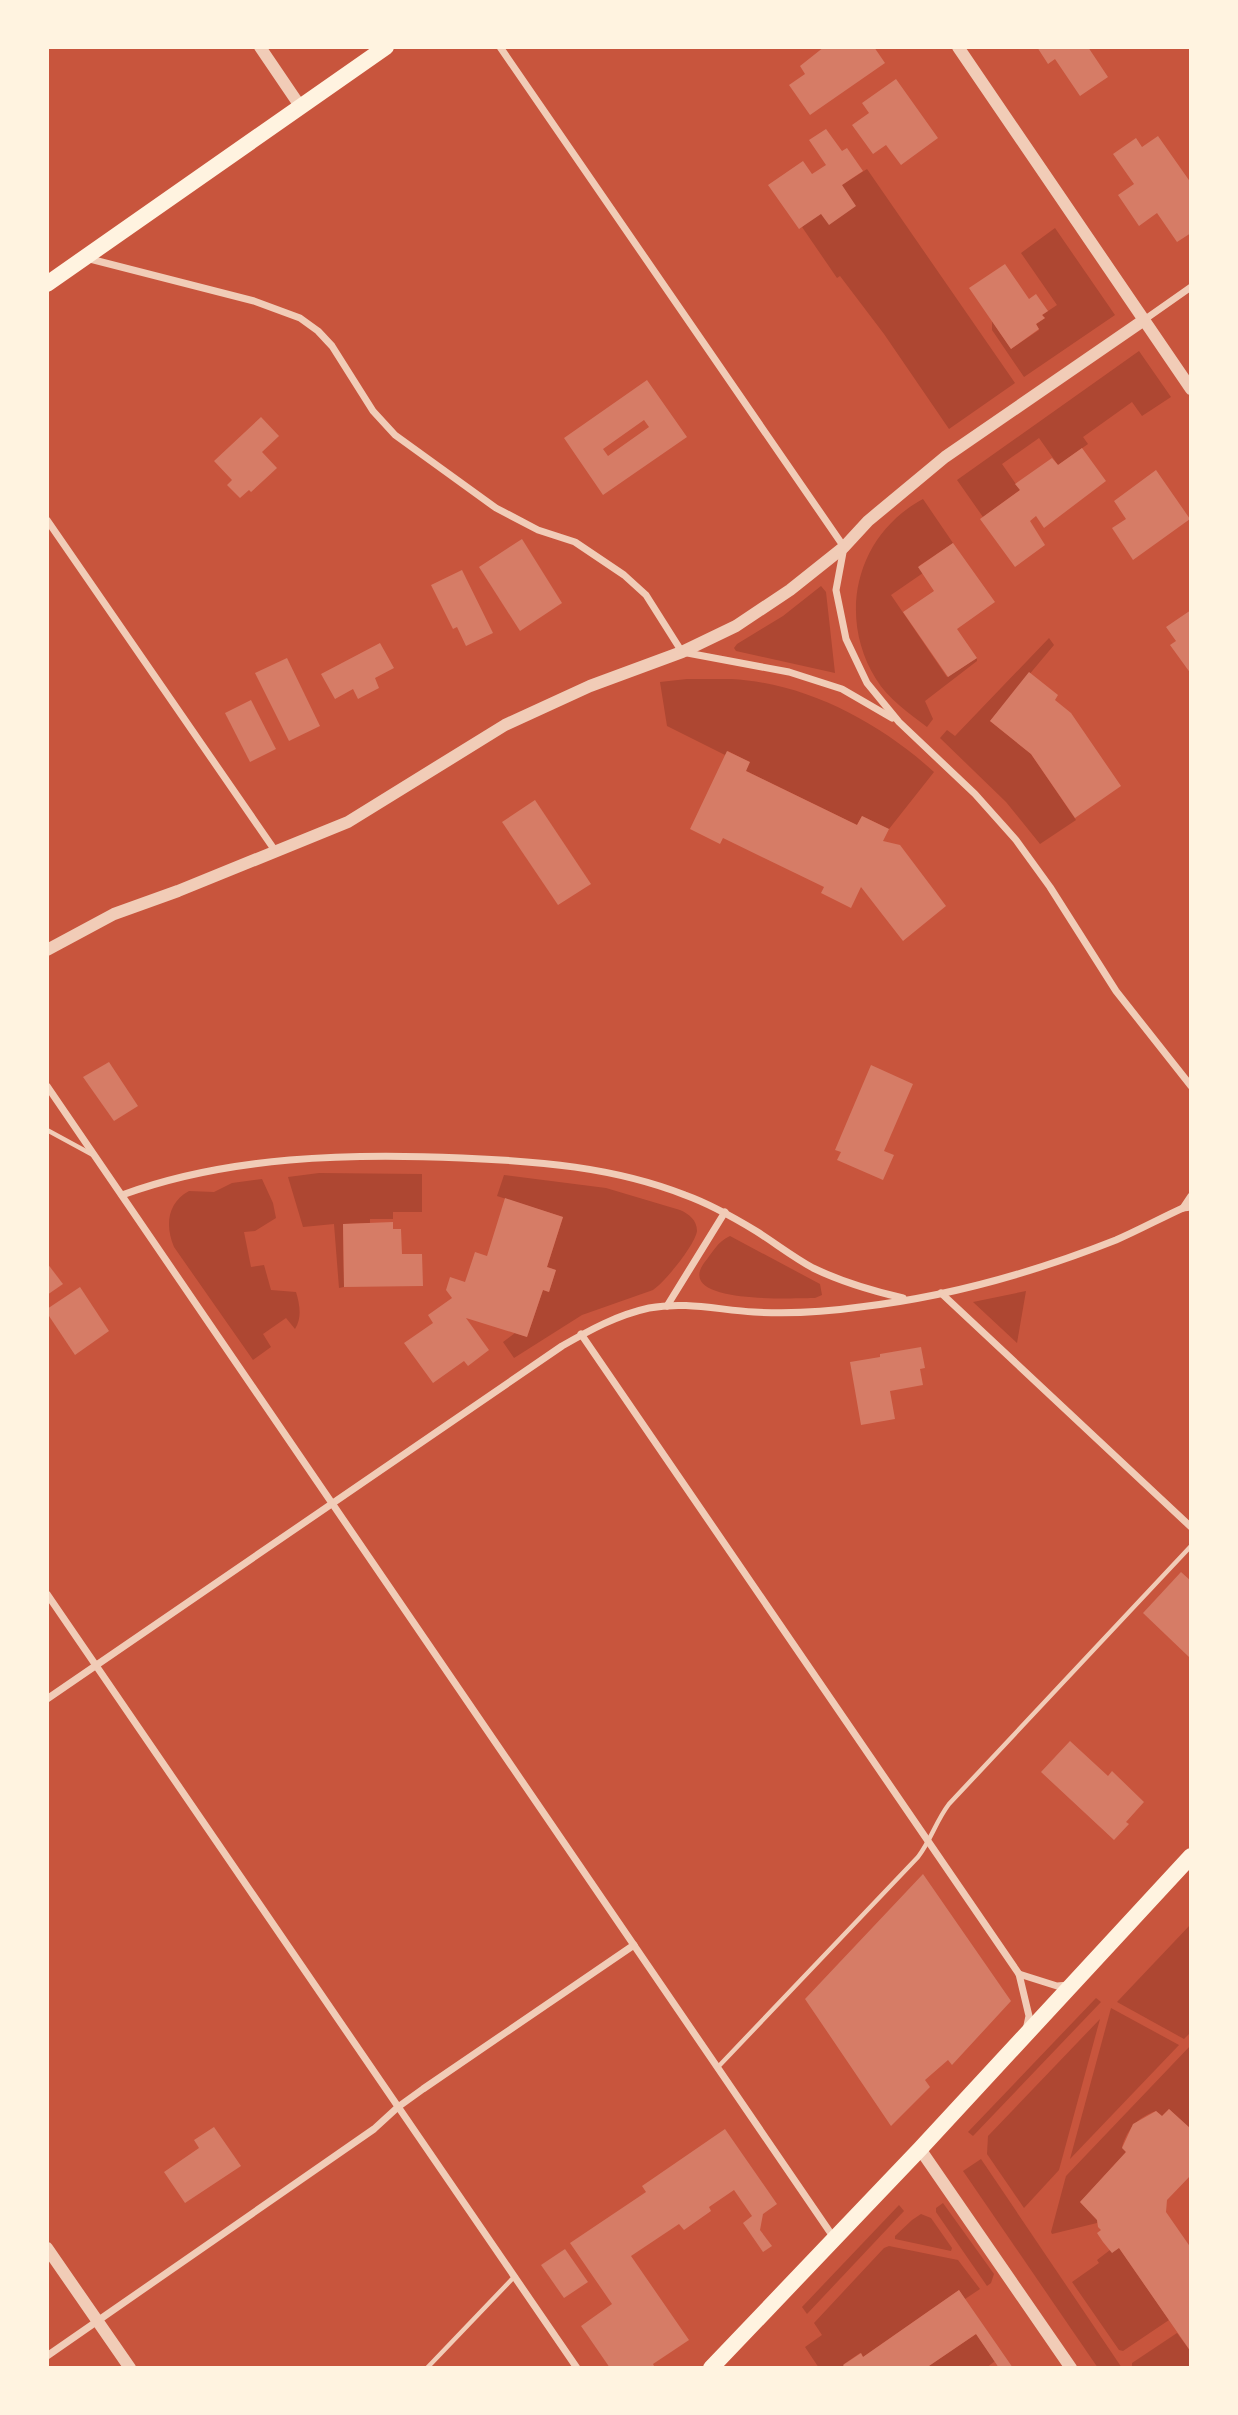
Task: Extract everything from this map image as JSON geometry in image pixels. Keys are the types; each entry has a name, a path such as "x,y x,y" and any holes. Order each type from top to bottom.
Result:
{"main road":[{"path":"47,284 386,47"},
{"path":"711,2368 920,2149 1191,1856"}],"street":[{"path":"260,47 300,106"},
{"path":"500,47 844,547 836,590 846,639 867,683 899,722 975,794 1016,840 1050,887 1116,991 1191,1086"},
{"path":"958,47 1191,389"},
{"path":"86,257 254,301 300,318 332,346 373,411 395,435 506,514 538,530 575,542 624,575 646,595 682,652 789,672 842,688 899,722"},
{"path":"47,950 114,914 348,822 505,724 590,686 682,652 736,626 790,590 844,547 868,521 945,457 1191,287"},
{"path":"47,520 276,852"},
{"path":"47,1086 834,2238"},
{"path":"122,1195 196,1174 240,1166 323,1158 433,1156 580,1167 658,1184 724,1212 814,1268 866,1288 908,1300"},
{"path":"47,1699 581,1334 621,1316 667,1306 696,1305 756,1312 795,1313 908,1300 1013,1275 1116,1239 1187,1208 1191,1196"},
{"path":"667,1306 724,1212"},
{"path":"941,1293 1191,1527"},
{"path":"581,1334 1019,1975 1028,2016 1026,2033"},
{"path":"47,1594 577,2368"},
{"path":"47,2356 374,2129 398,2107 634,1945"},
{"path":"1019,1975 1057,1986 1071,1984"},
{"path":"920,2149 1071,2368"},
{"path":"47,2248 130,2368"}],"lane":[{"path":"47,1130 94,1155"},
{"path":"718,2067 918,1857 928,1844 937,1819 949,1804 1191,1546"},
{"path":"427,2368 514,2276"}],"shaded area":[{"path":"867,169 1015,383 949,429 884,334 840,276 837,278 802,227 842,185"},
{"path":"1055,228 1115,315 1024,377 992,330 992,321 1011,349 1039,330 1036,324 1045,318 1042,315 1057,305 1021,253"},
{"path":"1139,351 1171,397 1142,416 1132,402 1083,437 1088,444 1058,465 1039,438 1002,464 1020,490 983,517 957,480"},
{"path":"923,499 953,543 919,566 923,573 891,595 947,677 977,658 977,661 925,701 933,719 927,727 893,699 876,679 864,655 857,629 856,604 868,555 882,533 900,514"},
{"path":"821,586 826,592 835,673 736,651 734,648 737,644 783,616"},
{"path":"1049,638 1054,645 990,721 1031,754 1076,820 1040,844 1006,802 940,738 947,730 955,736"},
{"path":"687,679 759,682 814,697 840,708 890,737 934,772 889,829 862,816 857,825 746,771 749,762 728,751 725,755 667,726 660,682"},
{"path":"319,1173 422,1174 422,1212 393,1212 393,1219 370,1219 370,1223 343,1224 344,1287 339,1288 334,1224 303,1227 288,1177"},
{"path":"504,1175 606,1188 680,1210 692,1218 697,1231 679,1263 653,1290 582,1315 514,1358 503,1342 515,1333 527,1337 543,1290 549,1292 556,1270 547,1267 563,1217 497,1196"},
{"path":"262,1179 273,1203 276,1218 255,1231 244,1232 251,1267 264,1265 271,1290 296,1292 299,1316 295,1329 286,1318 263,1334 271,1347 253,1360 174,1247 169,1223 172,1208 189,1191 214,1192 232,1183"},
{"path":"730,1236 820,1284 822,1295 815,1298 764,1298 721,1293 706,1286 699,1277 704,1263 719,1244"},
{"path":"1026,1291 1017,1343 973,1302"},
{"path":"1191,1924 1191,2032 1184,2039 1117,2002"},
{"path":"1096,1998 1101,2002 973,2136 968,2132"},
{"path":"1111,2008 1179,2045 1070,2159"},
{"path":"1100,2019 1059,2170 1024,2208 987,2154 988,2136"},
{"path":"1191,2045 1191,2129 1169,2109 1162,2116 1156,2111 1138,2120 1124,2140 1122,2147 1126,2152 1080,2202 1097,2223 1052,2234 1066,2176"},
{"path":"981,2159 1122,2368 1098,2368 963,2171"},
{"path":"943,2203 994,2274 987,2286 936,2212 936,2208"},
{"path":"899,2205 904,2211 807,2314 802,2307"},
{"path":"921,2214 931,2218 952,2248 951,2251 895,2239 895,2236"},
{"path":"889,2246 958,2260 980,2289 965,2299 959,2290 863,2357 860,2353 844,2364 845,2368 819,2368 805,2347 822,2335 814,2323 884,2248"},
{"path":"1119,2248 1169,2320 1123,2351 1119,2350 1072,2282 1099,2263 1097,2260 1110,2250"},
{"path":"1177,2333 1191,2352 1191,2368 1132,2368 1132,2363"},
{"path":"976,2334 995,2361 986,2368 926,2368"}],"building":[{"path":"824,47 874,47 885,63 810,115 789,85 805,74 800,66"},
{"path":"1037,47 1088,47 1108,77 1080,96 1055,59 1048,64"},
{"path":"896,79 938,138 901,165 886,145 873,154 852,125 869,113 862,103"},
{"path":"826,129 842,151 847,148 863,171 842,185 856,206 829,225 821,214 799,229 768,185 803,161 812,174 826,165 809,140"},
{"path":"1158,136 1191,183 1191,233 1177,242 1157,213 1139,226 1118,195 1134,184 1113,154 1136,138 1142,147"},
{"path":"1005,264 1029,299 1036,294 1048,311 1042,315 1045,318 1036,324 1039,329 1011,349 969,288"},
{"path":"647,380 687,437 603,495 564,438","holes":["644,420 649,427 608,456 603,449"]},
{"path":"261,417 279,436 262,452 277,468 251,492 249,490 240,498 227,485 232,480 214,461"},
{"path":"1082,448 1106,481 1044,528 1036,516 1030,521 1045,545 1015,567 980,519 1020,490 1015,484 1052,458 1058,465"},
{"path":"1156,470 1190,519 1133,560 1112,528 1126,519 1114,501"},
{"path":"522,539 562,603 520,631 479,567"},
{"path":"953,543 995,602 957,629 977,658 948,677 903,612 934,591 918,567"},
{"path":"462,570 493,633 466,646 457,627 453,629 431,585"},
{"path":"1191,610 1191,674 1170,645 1176,641 1166,627"},
{"path":"380,643 394,668 375,678 379,688 358,699 353,689 335,699 321,674"},
{"path":"287,658 320,726 289,741 255,673"},
{"path":"1029,672 1058,695 1055,700 1071,713 1121,786 1075,818 1031,754 990,721"},
{"path":"251,700 276,749 250,762 225,713"},
{"path":"727,751 750,762 746,771 857,825 862,816 889,829 883,841 900,845 946,906 903,941 861,887 851,908 821,893 824,887 723,838 720,844 690,829"},
{"path":"535,800 591,884 558,905 502,822"},
{"path":"109,1062 138,1106 114,1121 83,1077"},
{"path":"871,1065 913,1084 884,1151 894,1155 883,1180 837,1160 841,1152 835,1150"},
{"path":"505,1198 563,1217 547,1267 556,1270 549,1292 543,1290 527,1337 466,1318 489,1350 468,1366 464,1361 433,1383 404,1343 433,1323 428,1315 452,1298 446,1290 450,1277 465,1282 475,1252 487,1256"},
{"path":"393,1222 393,1229 401,1229 402,1254 422,1254 423,1286 344,1287 343,1224"},
{"path":"47,1263 63,1284 47,1295"},
{"path":"80,1287 109,1331 75,1355 47,1309"},
{"path":"921,1347 925,1368 920,1369 923,1385 890,1391 895,1419 861,1425 850,1362"},
{"path":"1181,1572 1191,1581 1189,1657 1143,1613"},
{"path":"1070,1741 1108,1776 1112,1771 1144,1802 1114,1840 1041,1772"},
{"path":"923,1874 1011,2001 952,2065 948,2060 925,2080 930,2087 891,2126 805,1999"},
{"path":"1169,2109 1191,2129 1191,2175 1167,2200 1166,2212 1191,2248 1191,2352 1119,2248 1112,2253 1103,2242 1097,2233 1101,2230 1097,2220 1080,2202 1126,2152 1122,2148 1133,2124 1156,2111 1162,2116"},
{"path":"214,2127 241,2166 185,2203 164,2172 199,2148 194,2140"},
{"path":"725,2129 777,2204 763,2214 760,2230 772,2246 763,2252 743,2223 752,2216 734,2190 709,2207 711,2211 684,2230 679,2224 631,2256 689,2340 653,2364 655,2368 610,2368 581,2326 612,2304 570,2243 646,2192 642,2186"},
{"path":"565,2249 588,2282 564,2298 541,2265"},
{"path":"959,2290 1013,2368 999,2368 976,2334 926,2368 845,2368 843,2365 861,2353 863,2357"}]}
